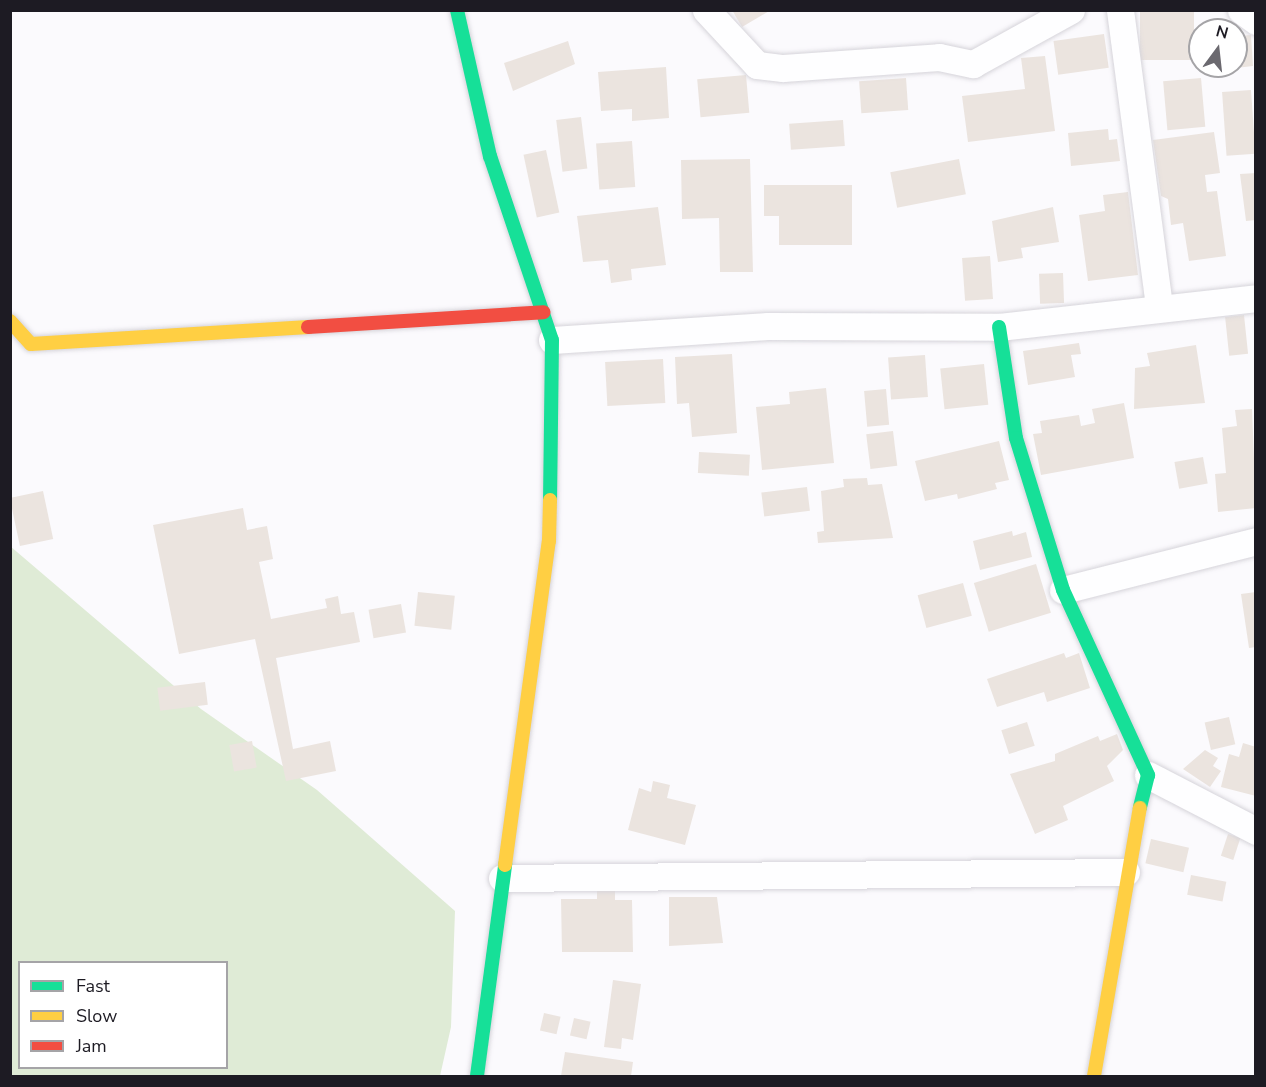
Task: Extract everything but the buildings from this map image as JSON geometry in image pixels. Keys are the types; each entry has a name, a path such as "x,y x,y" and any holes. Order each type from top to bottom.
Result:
{"street":[{"path":"457,10 490,156 552,339 549,541 477,1077"},
{"path":"706,10 757,65 783,68 939,57 985,61 1071,10"},
{"path":"1120,10 1159,305"},
{"path":"1241,10 1256,21"},
{"path":"552,339 768,326 999,327 1159,305 1256,298"},
{"path":"10,321 31,344 544,312"},
{"path":"999,327 1016,438 1063,590 1148,775 1126,872 1094,1077"},
{"path":"1063,590 1256,541"},
{"path":"1148,775 1256,831"},
{"path":"502,878 1126,872"}],"green space":[{"path":"10,546 201,709 317,790 455,911 451,1027 440,1076 11,1076"}],"traffic: fast":[{"path":"457,10 490,156 552,340 550,500"},
{"path":"999,327 1016,438 1063,590 1148,775 1140,808"},
{"path":"477,1076 505,865"}],"traffic: slow":[{"path":"10,321 31,344 308,327"},
{"path":"505,865 549,541 550,500"},
{"path":"1094,1076 1140,808"}],"traffic: jam":[{"path":"308,327 544,312"}]}
